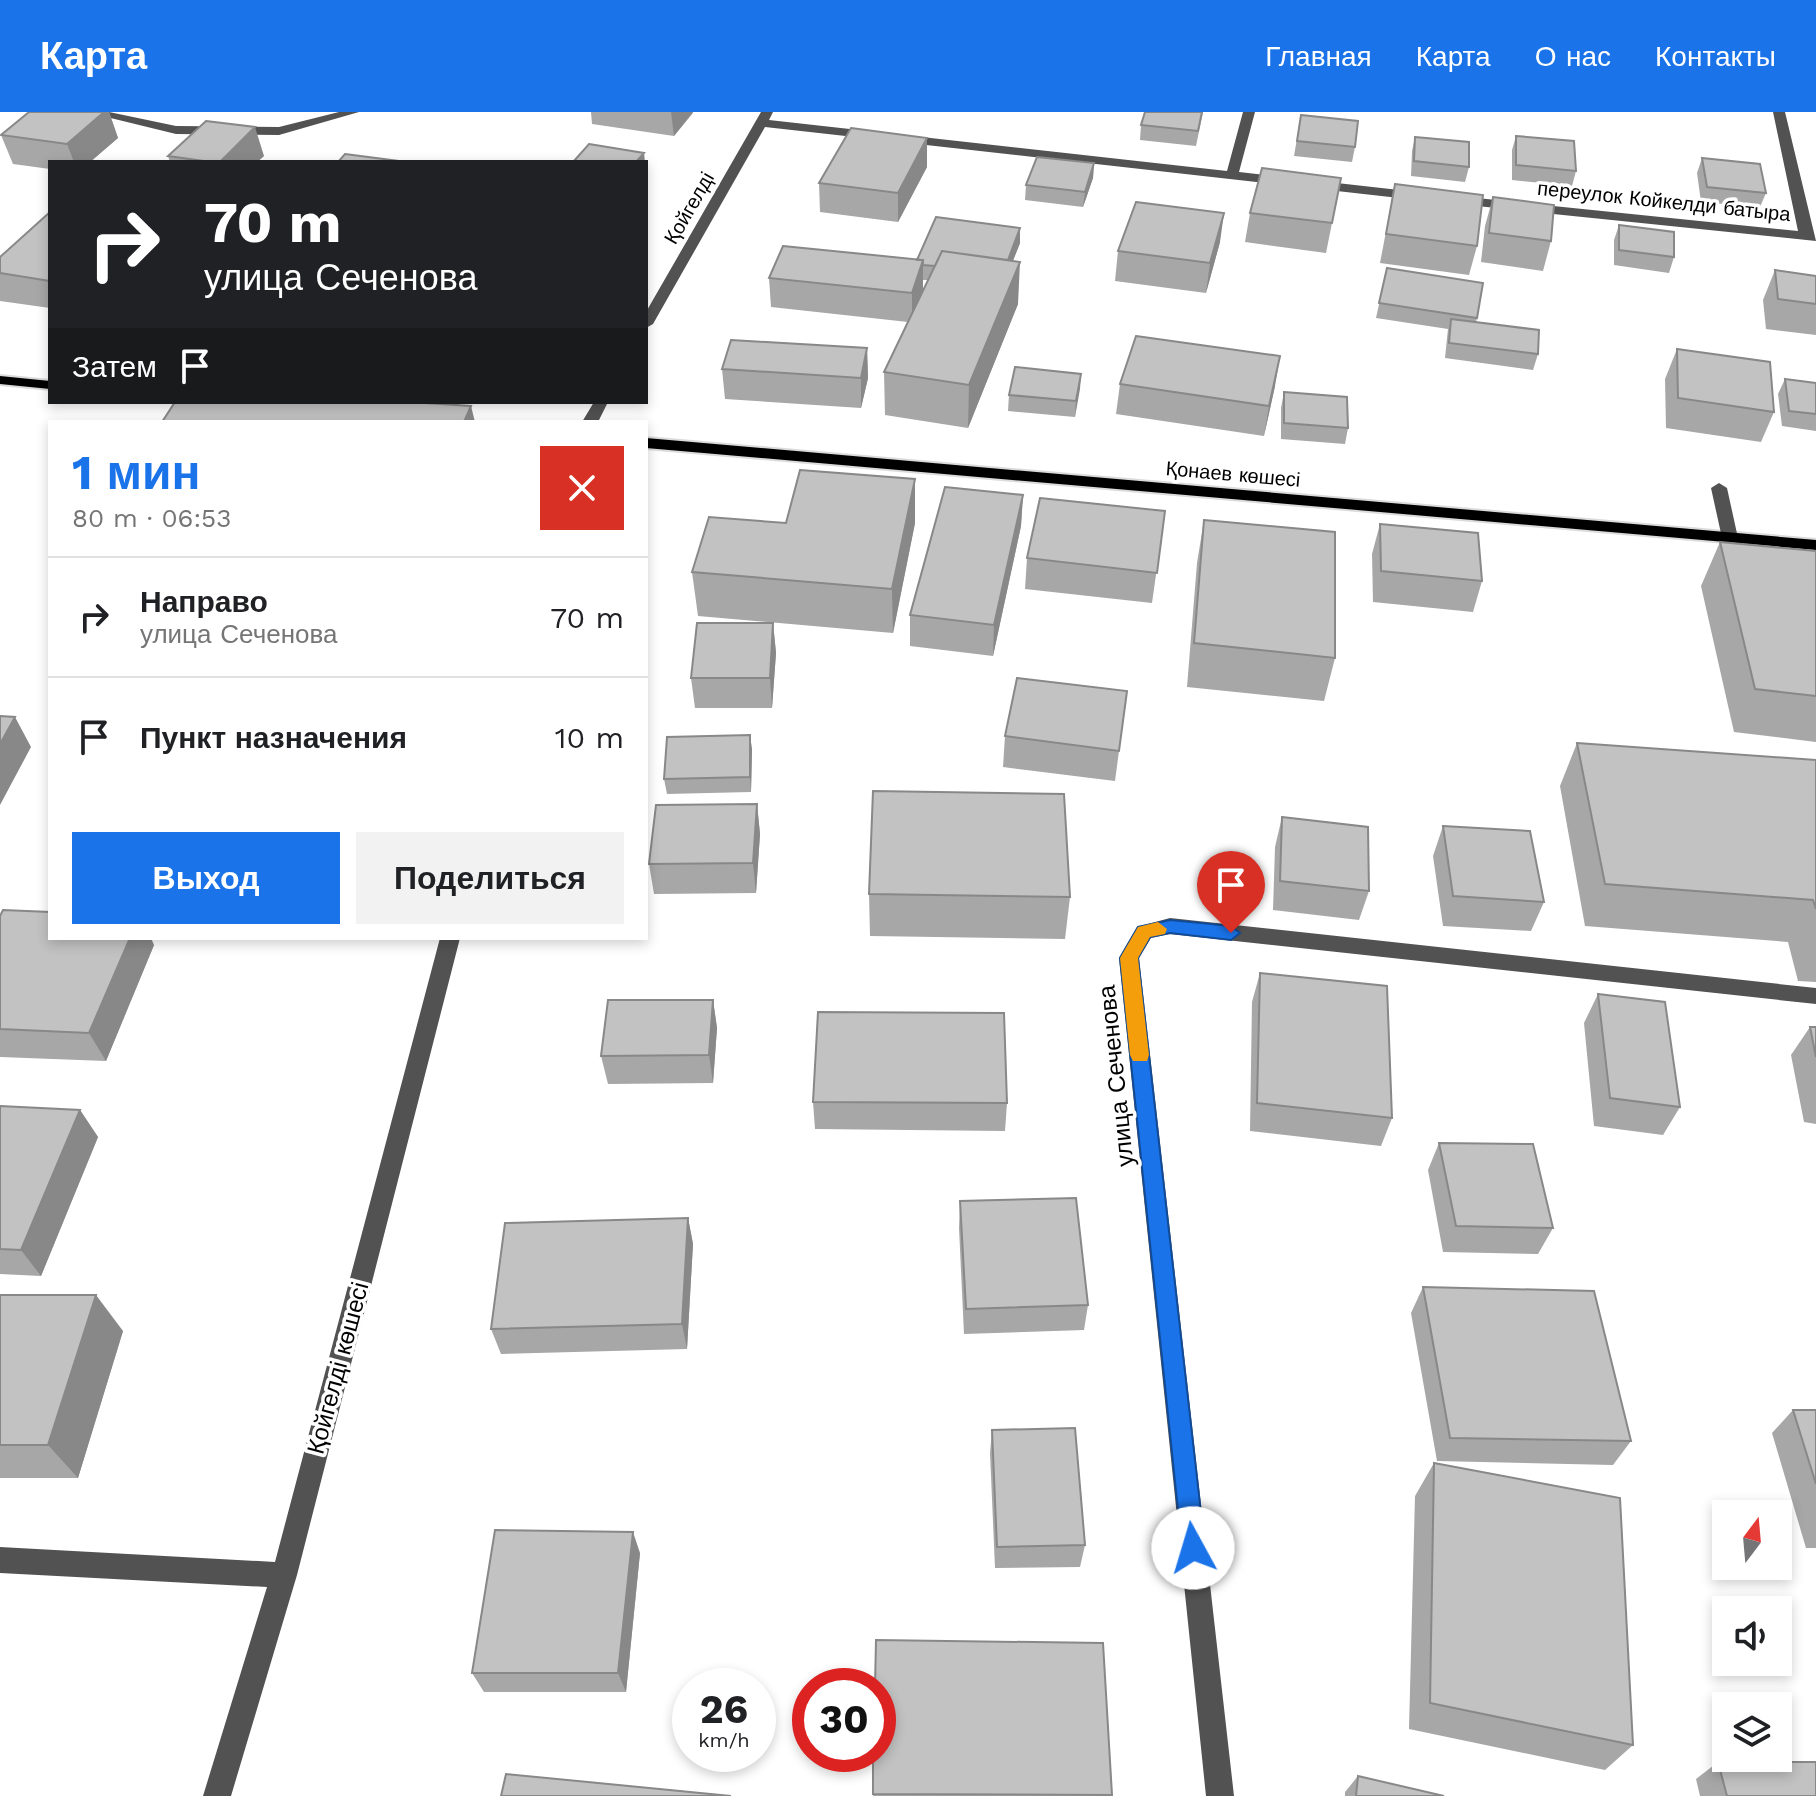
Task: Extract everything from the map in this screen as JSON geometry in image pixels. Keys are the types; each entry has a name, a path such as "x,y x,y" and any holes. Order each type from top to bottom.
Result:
{"main road":[{"path":"0,380 48,385"},
{"name":"Қонаев көшесі","path":"648,443 1816,545"}],"street":[{"path":"92,112 176,130 279,131 353,112"},
{"path":"1232,176 1249,112"},
{"name":"переулок Койкелди батыра","path":"1449,199 1811,237 1779,112"},
{"path":"764,117 1232,176 1434,197"},
{"name":"Қойгелді","path":"648,320 764,117"},
{"path":"1719,488 1730,538"},
{"name":"улица Сеченова","path":"1220,1796 1129,958 1144,932 1170,926 1816,996"},
{"name":"Қойгелді көшесі","path":"217,1796 284,1575 449,940"},
{"path":"0,1560 284,1575"}],"building":[{"path":"29,112 104,112 67,144 1,135"},
{"path":"1145,112 1202,112 1198,131 1141,125"},
{"path":"1301,115 1358,121 1355,147 1297,141"},
{"path":"206,121 255,127 222,160 168,156"},
{"path":"851,128 927,138 898,193 819,183"},
{"path":"1516,136 1574,141 1576,171 1516,165"},
{"path":"1415,137 1469,142 1469,167 1414,161"},
{"path":"589,144 644,153 638,160 575,160"},
{"path":"345,154 391,160 340,160"},
{"path":"1037,157 1094,163 1085,192 1026,185"},
{"path":"1702,158 1760,164 1766,193 1707,187"},
{"path":"1262,168 1341,178 1332,223 1250,213"},
{"path":"1395,184 1483,195 1477,246 1386,234"},
{"path":"1493,197 1554,205 1551,241 1489,233"},
{"path":"1136,202 1224,213 1210,263 1118,251"},
{"path":"48,214 48,281 0,273 0,257"},
{"path":"936,217 1020,228 1008,260 942,251 935,266 923,265 923,260 917,260"},
{"path":"1619,225 1674,232 1674,257 1619,250"},
{"path":"783,246 923,260 912,293 769,278"},
{"path":"942,251 1020,262 969,385 884,372"},
{"path":"1387,268 1483,283 1477,318 1379,303"},
{"path":"1775,270 1816,276 1816,304 1778,299"},
{"path":"1451,319 1539,330 1538,354 1449,343"},
{"path":"1136,336 1280,356 1269,406 1120,384"},
{"path":"731,340 867,348 861,378 722,369"},
{"path":"1677,349 1770,362 1774,412 1678,398"},
{"path":"1015,367 1081,374 1076,401 1009,395"},
{"path":"1785,379 1816,383 1816,414 1789,411"},
{"path":"1284,392 1347,397 1348,428 1284,423"},
{"path":"174,404 471,406 465,420 163,420"},
{"path":"800,470 915,479 892,589 692,572 709,517 786,523"},
{"path":"945,487 1023,495 994,625 910,615"},
{"path":"1040,498 1165,511 1157,573 1027,558"},
{"path":"1204,520 1335,532 1335,658 1194,643"},
{"path":"1380,524 1478,533 1482,581 1381,571"},
{"path":"1720,542 1816,551 1816,696 1755,689"},
{"path":"697,623 773,623 770,678 691,678"},
{"path":"1017,678 1127,691 1119,751 1005,736"},
{"path":"0,716 15,717 0,744"},
{"path":"750,735 750,777 664,779 667,737"},
{"path":"1577,743 1816,760 1816,909 1813,900 1605,884"},
{"path":"873,791 1064,794 1070,897 869,894"},
{"path":"757,804 753,863 649,864 656,805"},
{"path":"1282,817 1368,827 1369,891 1280,881"},
{"path":"1443,826 1530,831 1544,902 1453,896"},
{"path":"3,910 48,912 48,940 129,940 89,1033 0,1029 0,916"},
{"path":"1260,973 1387,986 1392,1118 1257,1103"},
{"path":"1598,994 1665,1002 1680,1107 1610,1098"},
{"path":"608,1000 713,1000 709,1055 601,1056"},
{"path":"818,1012 1004,1013 1007,1103 813,1102"},
{"path":"1810,1027 1816,1027 1816,1057"},
{"path":"0,1106 80,1110 21,1250 0,1249"},
{"path":"1439,1143 1533,1144 1553,1228 1456,1226"},
{"path":"1076,1198 1088,1305 966,1309 960,1201"},
{"path":"688,1218 682,1324 491,1329 505,1223"},
{"path":"1423,1287 1594,1291 1631,1441 1450,1438"},
{"path":"0,1295 96,1295 48,1445 0,1445"},
{"path":"1793,1410 1816,1410 1816,1484"},
{"path":"1075,1428 1085,1545 997,1547 992,1430"},
{"path":"1434,1463 1620,1498 1633,1745 1430,1703"},
{"path":"495,1530 633,1532 618,1673 472,1673"},
{"path":"876,1640 1103,1643 1112,1795 873,1794 873,1772 896,1772 896,1668 875,1668"},
{"path":"1792,1762 1816,1762 1816,1796 1727,1796 1721,1772 1792,1772"},
{"path":"506,1774 731,1796 501,1796"},
{"path":"1358,1776 1444,1796 1356,1796"}],"slow traffic":[{"path":"1140,1055 1129,958 1144,932 1158,929"}],"route":[{"path":"1193,1548 1129,958 1144,932 1170,926 1231,933"}]}
